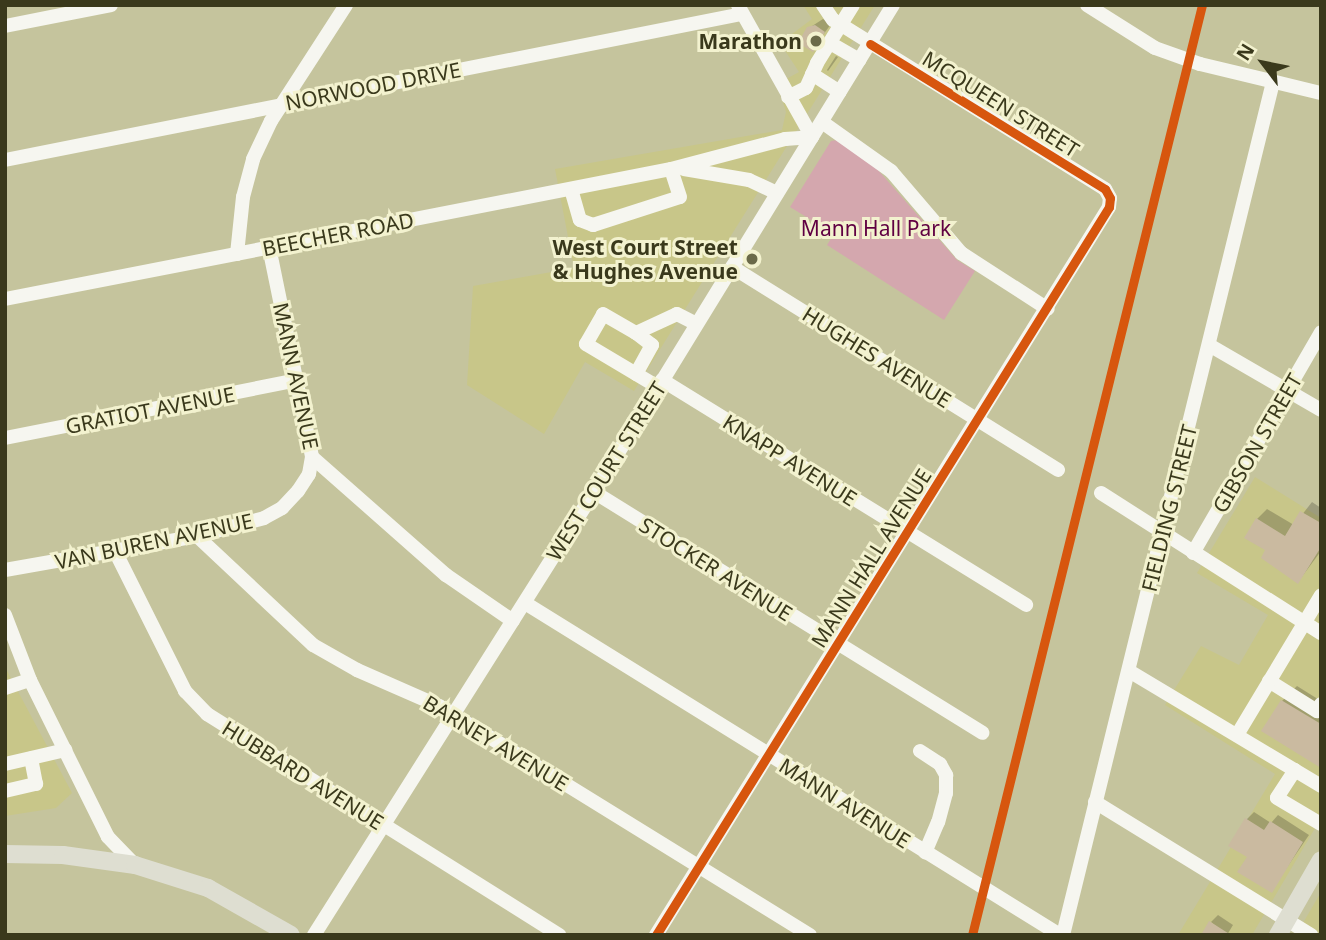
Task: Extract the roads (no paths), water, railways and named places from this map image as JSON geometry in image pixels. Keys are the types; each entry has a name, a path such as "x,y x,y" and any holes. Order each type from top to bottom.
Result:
{"main road":[{"path":"5,854 63,855 135,865 208,888 290,935"},
{"path":"1282,927 1321,860"}],"street":[{"path":"5,26 111,5"},
{"path":"237,254 243,197 253,159 282,104 346,5"},
{"name":"MCQUEEN STREET","path":"823,5 832,20 1105,189 1110,198"},
{"path":"788,97 806,88 853,5"},
{"name":"WEST COURT STREET","path":"314,935 525,603 893,5"},
{"path":"1087,5 1155,48 1200,64 1321,93"},
{"path":"740,10 812,137"},
{"name":"NORWOOD DRIVE","path":"5,160 740,10"},
{"path":"830,43 860,60"},
{"path":"812,74 840,92"},
{"name":"FIELDING STREET","path":"1061,935 1129,671 1273,82"},
{"path":"822,122 891,171 961,253 1048,309"},
{"name":"BEECHER ROAD","path":"5,299 671,169 785,139 812,137"},
{"path":"571,189 580,220 593,225 680,197 671,169"},
{"name":"BEECHER ROAD","path":"671,169 721,173 749,180 777,193"},
{"name":"MANN HALL AVENUE","path":"656,935 1103,220 1110,198"},
{"name":"MANN AVENUE","path":"269,247 294,382 312,457 446,575 513,621"},
{"name":"HUGHES AVENUE","path":"732,267 1058,470"},
{"name":"KNAPP AVENUE","path":"636,333 603,314 586,344 636,374 660,383 1026,605"},
{"path":"636,374 652,345 636,333 677,314 697,324"},
{"name":"GIBSON STREET","path":"1193,553 1321,332"},
{"path":"1209,345 1321,410"},
{"name":"GRATIOT AVENUE","path":"5,438 294,382"},
{"name":"VAN BUREN AVENUE","path":"5,570 197,536 264,518 282,508 309,474 312,457"},
{"name":"STOCKER AVENUE","path":"594,492 982,733"},
{"path":"1101,493 1321,633"},
{"name":"BARNEY AVENUE","path":"197,536 313,645 356,670 439,706 810,935"},
{"name":"HUBBARD AVENUE","path":"115,551 185,691 207,714 559,935"},
{"path":"1237,735 1321,595"},
{"name":"MANN AVENUE","path":"525,603 1061,935"},
{"path":"5,615 30,680 108,837 135,865"},
{"path":"1129,671 1321,786"},
{"path":"5,688 30,680"},
{"path":"1269,681 1317,710 1321,704"},
{"path":"5,763 65,750"},
{"path":"920,751 940,764 946,775 946,793 938,822 925,852"},
{"path":"5,791 36,784 31,758"},
{"path":"1295,770 1277,798 1321,824"},
{"path":"1095,802 1282,927 1311,935"}],"place":[{"name":"Marathon","path":"816,41"},
{"name":"West Court Street & Hughes Avenue","path":"752,259"}],"park label":[{"name":"Mann Hall Park","path":"876,228"}]}
